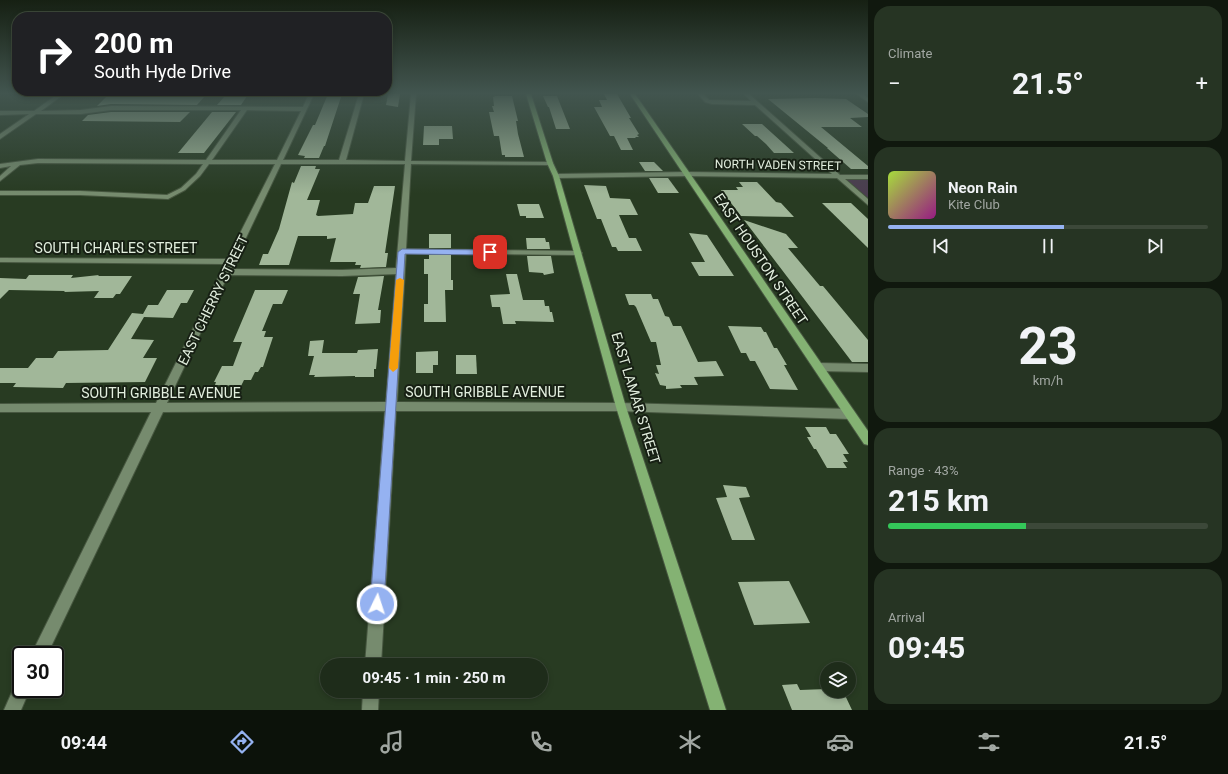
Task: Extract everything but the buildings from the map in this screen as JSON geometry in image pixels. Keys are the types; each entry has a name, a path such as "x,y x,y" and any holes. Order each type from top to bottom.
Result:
{"main road":[{"name":"EAST LAMAR STREET","path":"539,127 550,163 556,176 621,407 718,710"},
{"name":"EAST HOUSTON STREET","path":"655,127 820,367 849,414 868,440"}],"street":[{"path":"0,138 15,127"},
{"path":"0,193 80,193 168,197 186,186 208,162 232,127"},
{"name":"EAST CHERRY STREET","path":"43,646 296,127"},
{"path":"342,162 352,127"},
{"path":"373,658 411,127"},
{"path":"783,127 868,203"},
{"path":"0,166 38,161 550,163"},
{"path":"0,179 18,164"},
{"name":"NORTH VADEN STREET","path":"556,176 687,174 868,177"},
{"path":"402,252 578,254"},
{"name":"SOUTH CHARLES STREET","path":"0,260 232,262"},
{"path":"227,272 342,273 400,271"},
{"path":"820,367 868,368"},
{"name":"SOUTH GRIBBLE AVENUE","path":"0,408 391,406 621,407 849,414"},
{"path":"12,710 18,698"},
{"path":"370,710 371,698"}],"shaded area":[{"path":"845,178 868,179 868,198"}],"slow traffic":[{"path":"393,368 400,280"}],"route":[{"path":"377,604 402,252 490,252"}]}
